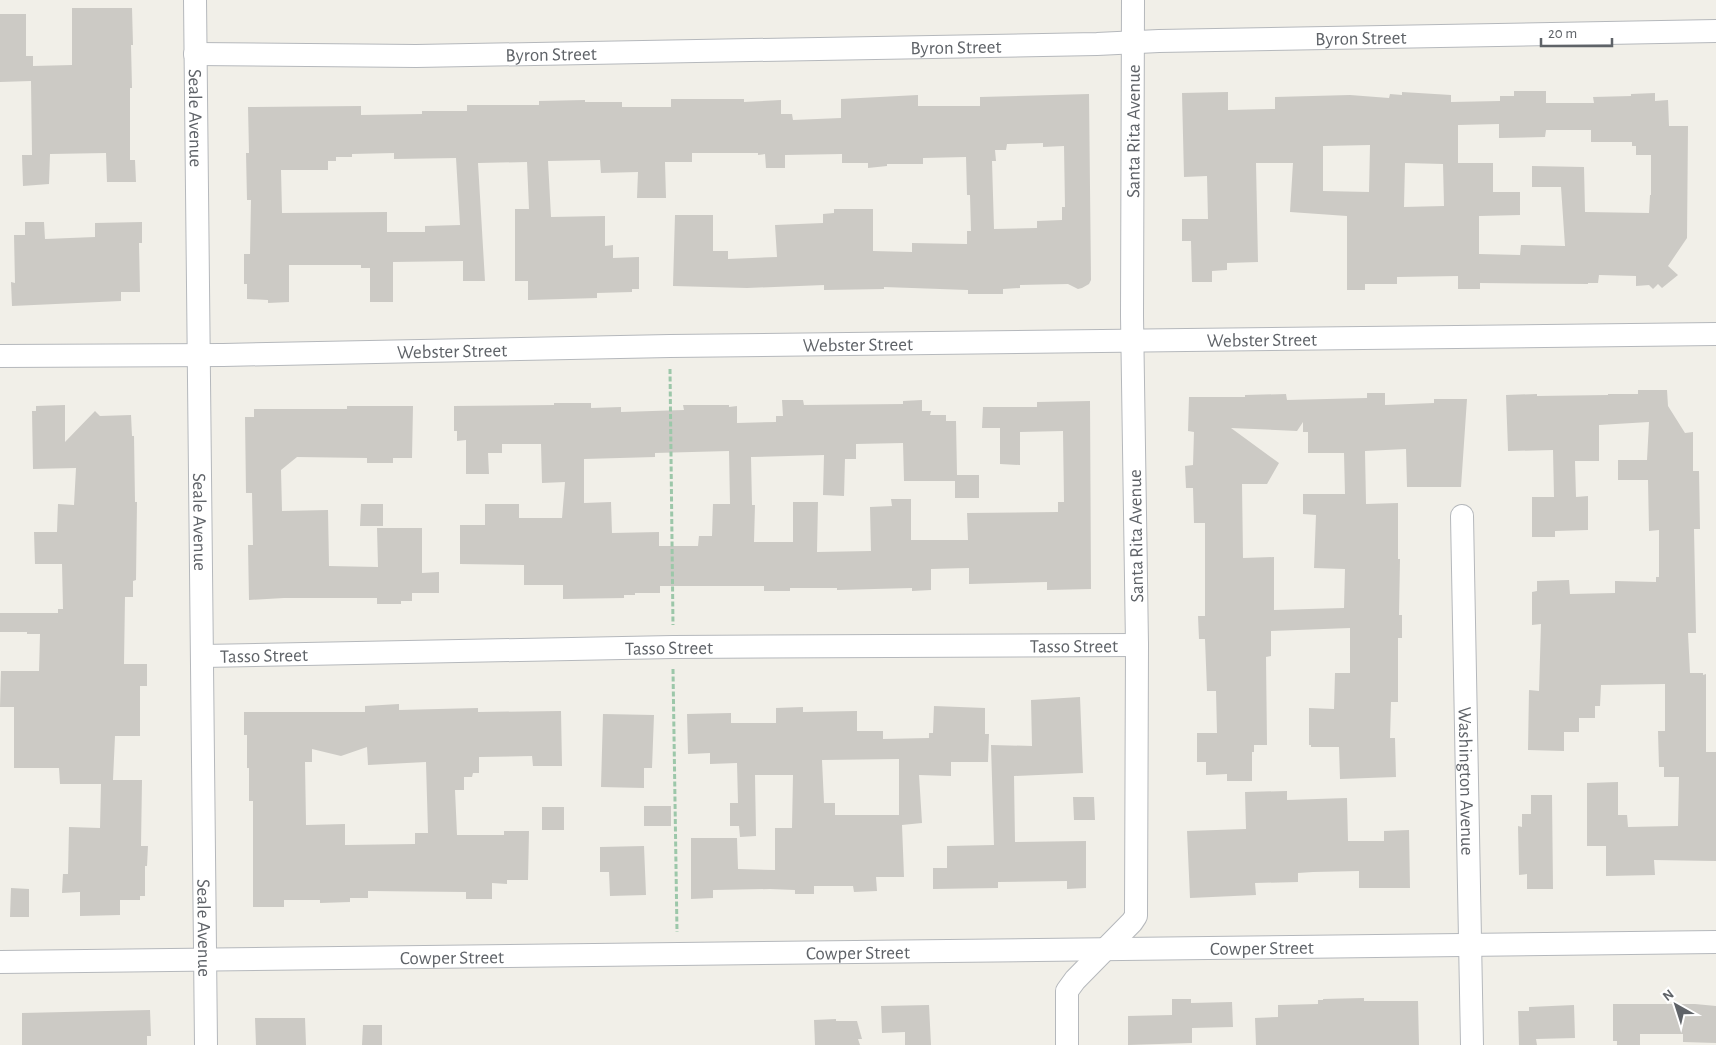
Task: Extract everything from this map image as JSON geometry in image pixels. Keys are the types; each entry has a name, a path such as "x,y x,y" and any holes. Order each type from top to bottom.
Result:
{"street":[{"name":"Seale Avenue","path":"195,0 206,1045"},
{"name":"Santa Rita Avenue","path":"1067,1045 1067,991 1075,980 1136,916 1137,645 1132,340 1133,0"},
{"name":"Byron Street","path":"195,54 416,56 1716,31"},
{"name":"Webster Street","path":"0,356 198,355 670,346 1716,334"},
{"name":"Washington Avenue","path":"1462,516 1472,1045"},
{"name":"Tasso Street","path":"203,656 683,647 1137,645"},
{"name":"Cowper Street","path":"0,962 1716,942"}],"building":[{"path":"72,8 132,8 130,160 135,160 136,182 107,182 106,153 50,154 49,184 23,186 22,155 32,155 31,81 0,82 0,14 26,14 26,56 33,56 33,66 72,65"},
{"path":"1514,91 1546,91 1546,103 1594,103 1593,97 1655,93 1655,101 1668,100 1669,126 1688,126 1687,238 1668,266 1678,275 1662,288 1658,284 1653,289 1649,285 1636,286 1636,276 1599,275 1598,283 1480,283 1480,289 1458,289 1458,276 1397,277 1397,284 1365,284 1365,290 1347,290 1347,216 1290,212 1293,163 1256,163 1258,262 1227,263 1227,270 1212,271 1212,282 1192,282 1191,241 1182,241 1182,219 1208,219 1207,176 1184,177 1182,93 1228,92 1228,110 1275,109 1275,97 1350,95 1389,98 1390,94 1402,95 1402,92 1451,95 1451,102 1500,101 1500,96 1514,96","holes":["1499,124 1499,138 1545,137 1546,130 1591,130 1591,142 1632,142 1632,146 1636,146 1636,155 1651,155 1649,213 1585,212 1584,167 1532,166 1532,187 1561,187 1565,246 1521,245 1520,255 1479,254 1479,216 1520,215 1520,192 1493,192 1493,163 1458,163 1458,125","1370,145 1369,192 1323,191 1323,146","1405,163 1443,164 1444,206 1404,207"]},
{"path":"1089,94 1091,280 1089,284 1082,288 1078,289 1068,284 1020,285 1020,288 1003,289 1003,294 968,294 968,290 884,287 884,289 824,290 824,285 747,288 673,286 675,215 713,215 713,251 728,251 728,259 777,257 775,225 823,223 823,214 834,213 834,209 873,209 873,251 912,252 912,243 967,244 967,231 971,231 970,195 967,195 966,157 923,158 923,164 887,164 887,166 868,168 868,163 842,163 842,154 785,155 785,168 766,168 765,154 692,153 692,162 665,162 666,198 637,198 638,172 601,173 600,160 548,161 551,217 605,216 605,246 613,245 613,258 639,257 639,289 632,289 632,292 597,293 597,298 528,300 528,281 515,281 515,209 529,209 527,162 478,163 485,281 463,281 463,261 393,262 393,302 370,302 370,268 361,268 361,265 289,265 289,302 268,303 268,300 247,299 247,284 244,284 244,254 250,254 251,200 247,200 246,153 249,153 248,107 361,106 361,115 422,114 422,111 467,111 467,105 539,105 539,101 585,100 585,102 622,102 622,107 671,107 671,99 744,99 744,102 781,100 781,114 792,114 793,120 841,118 841,99 918,95 918,106 980,106 980,97","holes":["1043,143 1043,147 1064,146 1065,207 1062,207 1062,220 1037,221 1037,228 994,229 992,161 996,161 995,150 1006,150 1007,144","394,153 394,159 456,158 460,225 425,226 425,232 387,232 387,212 282,213 281,170 328,170 328,161 336,161 336,157 352,157 352,154"]},
{"path":"25,222 44,222 45,239 95,237 95,223 142,222 142,243 139,243 140,292 121,292 121,301 12,306 11,282 15,283 14,235 25,235"},
{"path":"1638,390 1667,390 1668,406 1685,433 1693,432 1693,471 1699,471 1700,529 1694,529 1696,633 1688,633 1690,673 1706,674 1706,752 1716,752 1716,861 1654,860 1655,875 1606,876 1606,846 1587,846 1587,783 1618,782 1618,815 1627,815 1628,827 1678,826 1679,777 1664,777 1664,767 1659,767 1658,731 1665,731 1665,684 1601,685 1600,706 1595,706 1595,718 1579,718 1579,732 1564,732 1564,751 1528,750 1529,690 1539,691 1541,624 1532,625 1532,592 1537,591 1537,581 1569,580 1570,594 1615,593 1615,581 1656,582 1656,577 1659,577 1659,530 1649,531 1648,480 1618,480 1618,460 1647,460 1649,422 1599,425 1599,461 1575,461 1576,497 1588,496 1588,530 1555,531 1555,537 1532,537 1532,497 1554,497 1553,450 1508,451 1506,395 1638,394"},
{"path":"1367,393 1385,393 1385,405 1434,403 1434,399 1467,399 1461,487 1407,487 1406,449 1365,451 1366,504 1398,503 1399,615 1402,615 1402,638 1398,638 1398,702 1391,702 1390,738 1395,738 1396,777 1340,779 1339,747 1311,747 1309,745 1309,708 1334,709 1335,673 1350,673 1350,628 1271,631 1271,656 1266,657 1267,745 1254,745 1254,752 1252,752 1252,781 1227,781 1227,774 1206,775 1206,762 1197,762 1197,733 1217,733 1216,691 1207,691 1205,639 1199,639 1198,616 1205,616 1205,523 1194,523 1193,488 1186,488 1185,466 1193,465 1194,432 1188,431 1189,397 1245,397 1245,395 1286,394 1287,400 1367,398","holes":["1303,422 1303,432 1308,432 1308,453 1344,453 1345,494 1303,494 1303,514 1316,515 1314,568 1345,569 1344,608 1274,610 1274,557 1243,558 1242,484 1267,484 1279,463 1231,428 1297,431"]},
{"path":"782,400 803,400 804,405 903,404 903,401 922,400 922,411 931,411 930,415 946,415 946,421 956,421 957,475 979,475 979,498 955,498 955,481 904,481 903,443 856,444 856,459 845,459 844,496 823,495 824,455 751,457 752,505 755,505 754,542 793,542 793,502 818,502 817,552 871,551 870,507 892,506 891,499 911,499 911,540 968,540 967,513 1058,512 1058,502 1064,502 1063,431 1020,432 1020,465 1000,464 1000,428 982,428 983,407 1037,407 1037,402 1090,401 1091,589 1047,590 1047,582 969,584 969,568 931,569 931,590 912,591 912,588 837,590 837,588 790,588 790,591 764,591 764,586 660,586 660,593 635,593 635,595 624,595 624,598 563,599 563,585 524,585 524,565 460,564 460,525 485,525 485,504 519,504 519,518 562,518 565,482 542,483 541,444 502,444 502,453 488,453 489,474 466,474 466,440 457,441 457,431 454,431 454,406 591,403 591,408 621,407 621,412 684,410 683,405 729,405 729,407 737,406 737,423 776,422 776,416 783,416","holes":["729,451 730,504 713,504 712,536 699,536 698,546 659,546 659,532 612,533 611,502 584,503 584,459 655,457 655,453"]},
{"path":"65,405 65,442 95,411 100,416 131,415 132,436 134,436 135,502 137,502 136,580 133,581 133,597 125,597 124,664 147,664 147,686 140,686 140,736 115,736 113,780 142,780 141,846 148,846 147,866 145,866 145,896 140,896 140,900 120,900 120,915 80,916 80,892 62,893 63,874 68,874 69,827 100,828 101,784 60,784 59,768 14,768 14,707 0,707 1,671 39,671 40,634 0,632 0,613 58,613 58,609 63,609 62,564 35,564 34,532 57,532 58,504 74,505 76,468 33,469 32,411 36,411 36,406"},
{"path":"347,406 413,406 412,458 393,458 393,463 367,463 367,458 297,457 281,470 282,511 328,510 329,566 378,567 377,528 422,528 422,573 439,572 439,593 412,593 412,601 401,601 401,604 377,604 377,598 249,600 248,545 253,545 252,493 246,493 245,417 254,417 254,409 347,409"},
{"path":"361,504 383,504 383,526 360,526"},
{"path":"1080,697 1083,773 1014,776 1015,842 1086,841 1086,888 1067,889 1067,881 998,882 998,888 933,889 933,868 947,868 947,846 994,845 991,745 1032,746 1031,700"},
{"path":"399,704 399,710 478,708 478,712 561,711 562,766 533,766 532,756 479,757 479,773 473,773 472,777 464,777 464,790 455,790 457,835 504,835 504,831 529,831 528,880 507,880 507,884 492,883 492,899 466,899 466,892 368,891 368,898 350,898 350,902 320,903 320,900 284,900 284,907 253,907 253,801 249,801 249,768 247,768 247,735 244,735 244,712 365,712 365,706","holes":["367,747 368,765 426,762 428,833 415,833 415,844 345,845 345,824 306,825 305,762 312,762 312,749 341,756"]},
{"path":"934,706 985,708 985,734 989,734 988,762 951,762 951,776 919,775 922,823 902,825 904,877 876,877 877,891 854,892 853,886 814,886 814,894 795,894 795,890 770,889 713,890 713,898 691,899 691,838 737,838 738,869 775,870 775,828 792,828 793,775 755,775 756,836 740,837 739,826 730,826 730,803 738,803 737,763 710,764 710,753 688,754 687,714 731,713 731,723 776,723 776,708 803,707 803,712 857,711 857,731 883,731 883,739 929,738 929,733 933,733","holes":["899,759 899,815 835,815 835,803 824,803 822,760"]},
{"path":"603,714 654,715 652,768 644,768 644,788 601,787"},
{"path":"1287,791 1287,800 1347,798 1348,841 1384,841 1384,831 1409,830 1410,888 1359,888 1359,871 1313,872 1298,873 1298,882 1255,883 1256,895 1190,898 1187,831 1246,829 1245,792"},
{"path":"1531,795 1552,795 1553,889 1527,889 1527,874 1519,875 1518,826 1522,827 1522,814 1531,814"},
{"path":"1073,797 1094,797 1095,820 1074,820"},
{"path":"644,806 671,806 671,826 644,826"},
{"path":"542,807 564,807 564,830 542,830"},
{"path":"644,846 646,895 610,896 609,872 600,872 600,847"},
{"path":"11,888 29,889 29,917 10,917"},
{"path":"1364,998 1364,1001 1418,1001 1419,1045 1256,1045 1255,1018 1278,1017 1278,1005 1318,1004 1318,1000 1323,999"},
{"path":"1172,999 1191,999 1191,1003 1232,1002 1233,1027 1192,1028 1192,1043 1128,1045 1128,1016 1172,1015"},
{"path":"1613,1004 1695,1004 1716,1006 1716,1043 1683,1042 1683,1034 1640,1034 1640,1045 1617,1045 1617,1041 1613,1041"},
{"path":"929,1005 931,1045 905,1045 905,1032 882,1033 881,1006"},
{"path":"1574,1005 1575,1038 1536,1039 1537,1045 1519,1045 1518,1011 1529,1011 1529,1007"},
{"path":"150,1010 151,1036 147,1036 147,1045 22,1045 22,1013"},
{"path":"255,1018 305,1018 306,1045 256,1045"},
{"path":"836,1019 836,1021 857,1021 862,1039 858,1039 860,1045 815,1045 814,1020"},
{"path":"363,1025 382,1025 382,1045 362,1045"}]}
